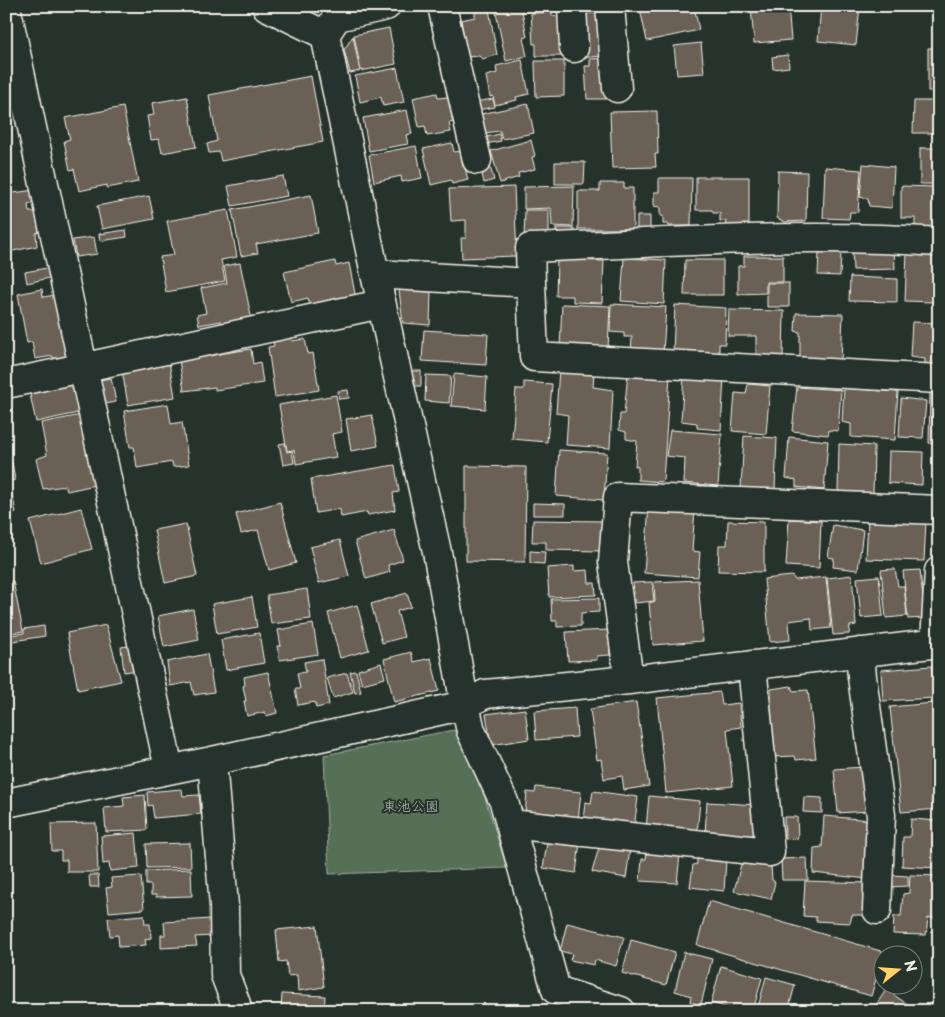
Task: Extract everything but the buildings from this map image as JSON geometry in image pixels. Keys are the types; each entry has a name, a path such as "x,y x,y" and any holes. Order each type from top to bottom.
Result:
{"street":[{"path":"6,6 169,769"},
{"path":"266,6 325,35"},
{"path":"386,6 337,16 325,35 381,304 437,552 465,705 471,731 504,802 556,990 616,1010"},
{"path":"442,6 477,160"},
{"path":"572,6 574,48"},
{"path":"610,6 617,88"},
{"path":"939,242 904,239 809,238 530,248 534,357 939,380"},
{"path":"375,274 531,283"},
{"path":"6,384 381,304"},
{"path":"629,680 613,562 618,497 939,510"},
{"path":"6,803 212,761 465,705 486,694 629,680 752,665 861,664 937,643 939,571"},
{"path":"861,664 881,815 877,910"},
{"path":"510,824 770,852 752,665"},
{"path":"212,761 224,906 225,976 236,1004 236,1011"}],"green space":[{"name":"東池公園","path":"454,730 478,776 507,868 329,874 324,755"}]}
